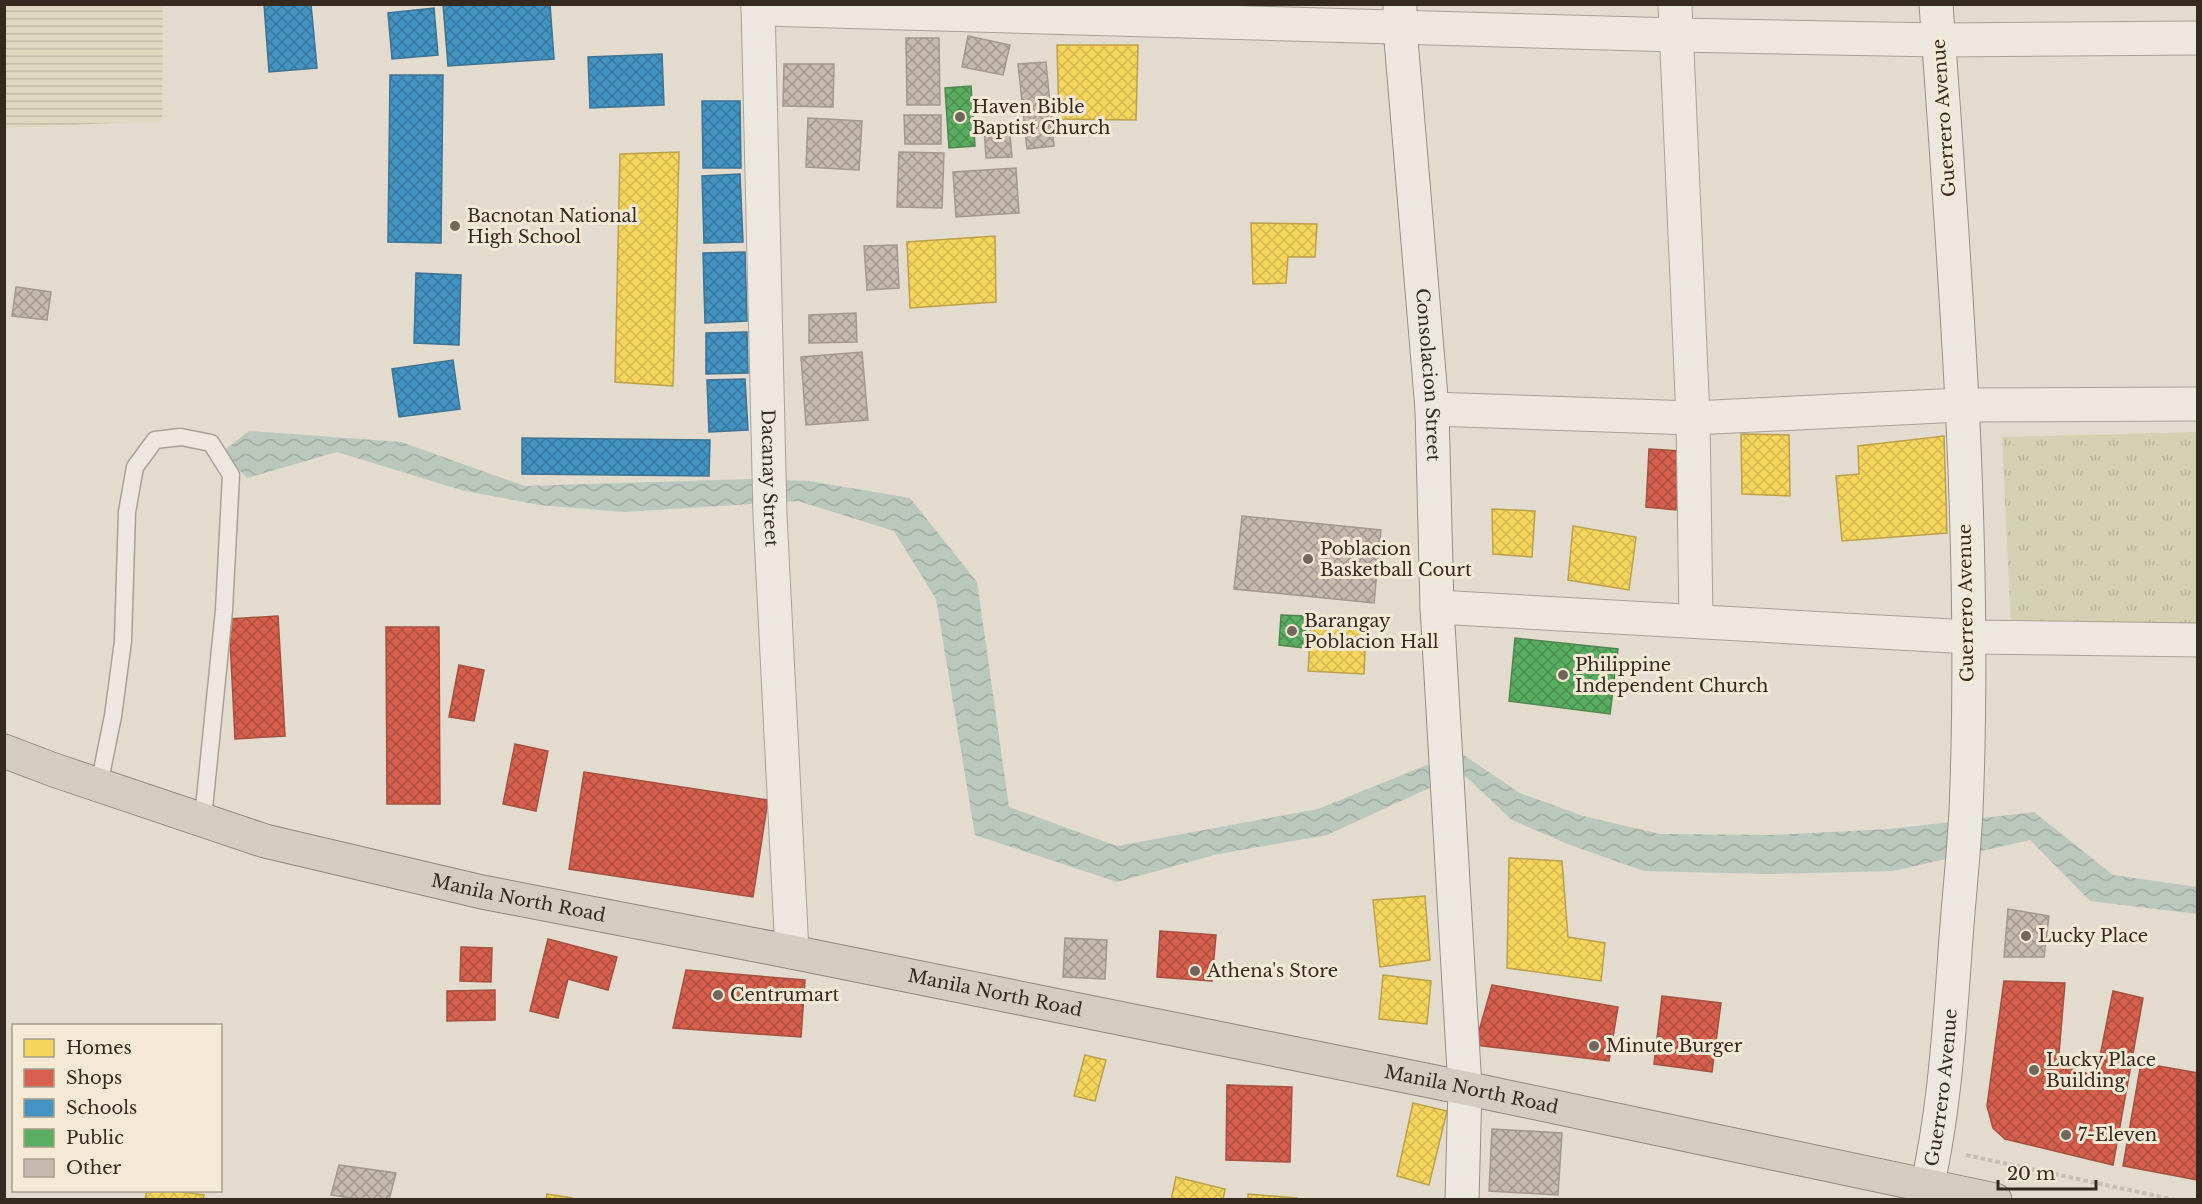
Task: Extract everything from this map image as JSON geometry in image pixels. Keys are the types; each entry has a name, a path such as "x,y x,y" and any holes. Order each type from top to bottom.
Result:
{"highway":[{"name":"Manila North Road","path":"4,751 265,841 482,892 1465,1088 1926,1193 1995,1200"}],"street":[{"name":"Guerrero Avenue","path":"1926,1193 1936,1149 1951,1006 1966,812 1969,637 1961,405 1936,4"},
{"path":"758,7 1676,20 1939,40 2198,38"},
{"name":"Dacanay Street","path":"758,7 768,469 792,952"},
{"name":"Consolacion Street","path":"1400,16 1432,409 1437,607 1465,1088 1462,1200"},
{"path":"1676,20 1693,418 1696,621"},
{"path":"1432,409 1693,418 1961,405 2198,404"},
{"path":"1437,607 1969,637 2198,640"}],"lane":[{"path":"99,785 113,716 123,641 127,512 135,467 155,440 181,437 211,443 231,476 224,610 203,818"}],"path":[{"path":"1936,1149 2176,1200"}],"shaded area":[{"path":"4,5 163,5 162,121 5,128"}],"green space":[{"path":"2197,432 2197,628 2011,627 2002,437"}],"water":[{"path":"249,431 401,442 525,486 750,479 809,481 910,498 977,582 1009,807 1117,846 1318,809 1459,752 1520,793 1583,816 1660,834 1771,835 1890,829 2034,812 2113,875 2197,887 2197,914 2090,901 2030,840 1893,871 1767,874 1644,871 1570,845 1512,820 1462,773 1327,835 1218,854 1117,882 975,835 936,599 894,531 798,501 624,512 539,505 461,490 337,452 247,478 222,452"}],"building: Homes":[{"path":"1057,45 1138,45 1136,120 1059,119"},
{"path":"679,152 673,386 615,382 620,154"},
{"path":"1251,223 1317,224 1315,257 1288,257 1286,283 1253,284"},
{"path":"995,236 996,302 910,308 907,242"},
{"path":"1741,434 1789,435 1790,496 1742,494"},
{"path":"1944,436 1947,533 1842,541 1836,476 1859,474 1858,446"},
{"path":"1492,509 1535,511 1532,557 1493,554"},
{"path":"1573,526 1636,537 1629,590 1568,580"},
{"path":"1311,623 1366,626 1364,674 1308,671"},
{"path":"1509,858 1562,861 1568,937 1605,943 1601,981 1507,968"},
{"path":"1425,896 1430,960 1380,967 1373,900"},
{"path":"1383,975 1431,981 1427,1024 1379,1019"},
{"path":"1085,1055 1106,1060 1095,1101 1074,1096"},
{"path":"1413,1103 1447,1111 1429,1185 1397,1176"},
{"path":"1176,1177 1225,1189 1223,1200 1171,1200"},
{"path":"147,1192 182,1192 204,1195 203,1200 145,1200"},
{"path":"547,1194 572,1198 572,1200 546,1200"},
{"path":"1248,1194 1297,1198 1297,1200 1248,1200"}],"building: Shops":[{"path":"1649,449 1681,451 1676,510 1646,507"},
{"path":"278,616 285,736 235,739 229,619"},
{"path":"386,627 439,627 440,804 387,804"},
{"path":"459,665 484,670 474,721 449,717"},
{"path":"515,744 548,751 536,811 503,804"},
{"path":"584,772 768,800 753,897 569,869"},
{"path":"1160,931 1216,935 1212,981 1157,977"},
{"path":"548,939 617,957 608,990 568,979 558,1018 530,1011"},
{"path":"461,947 492,948 491,982 460,981"},
{"path":"686,970 805,980 801,1037 673,1028"},
{"name":"Lucky Place Building","path":"2004,981 2065,983 2058,1065 2096,1076 2113,991 2143,998 2113,1165 2005,1139 1993,1128 1987,1106"},
{"path":"1492,985 1618,1007 1609,1061 1475,1045"},
{"path":"495,990 495,1020 447,1021 447,991"},
{"path":"1662,996 1721,1003 1712,1072 1654,1064"},
{"path":"2141,1063 2198,1073 2198,1180 2123,1166"},
{"path":"1227,1085 1292,1087 1290,1162 1226,1160"}],"building: Schools":[{"path":"264,4 311,4 317,68 269,72"},
{"path":"443,4 550,4 554,59 448,66"},
{"path":"434,8 438,55 392,59 388,13"},
{"path":"662,54 664,105 590,108 588,57"},
{"path":"390,75 443,75 441,243 388,242"},
{"path":"702,101 740,101 741,168 703,168"},
{"path":"740,174 743,242 704,243 702,176"},
{"path":"745,252 747,321 705,323 703,253"},
{"path":"416,273 461,275 459,345 414,343"},
{"path":"747,332 748,373 706,374 706,333"},
{"path":"453,360 460,409 399,417 392,369"},
{"path":"745,379 748,430 709,432 707,380"},
{"path":"522,438 710,440 709,476 522,474"}],"building: Public":[{"name":"Haven Bible Baptist Church","path":"971,86 975,146 949,148 945,88"},
{"name":"Barangay Poblacion Hall","path":"1281,615 1306,616 1304,648 1279,645"},
{"name":"Philippine Independent Church","path":"1515,638 1618,649 1610,714 1509,701"}],"building: Other":[{"path":"968,36 1010,45 1003,75 962,67"},
{"path":"906,38 939,38 940,105 907,105"},
{"path":"1046,62 1054,146 1027,149 1018,64"},
{"path":"784,64 834,64 833,107 783,106"},
{"path":"904,115 941,115 941,144 905,144"},
{"path":"808,118 862,121 859,170 806,167"},
{"path":"1009,125 1012,157 986,158 984,127"},
{"path":"899,152 944,153 942,208 897,207"},
{"path":"1016,168 1019,213 956,217 953,172"},
{"path":"897,245 899,288 867,290 864,246"},
{"path":"16,287 51,292 47,320 12,316"},
{"path":"856,313 857,342 809,343 809,315"},
{"path":"862,352 868,420 806,425 801,357"},
{"name":"Poblacion Basketball Court","path":"1242,516 1381,530 1374,603 1234,589"},
{"name":"Lucky Place","path":"2008,909 2049,916 2044,957 2004,957"},
{"path":"1065,938 1107,940 1105,979 1063,977"},
{"path":"1492,1129 1562,1133 1558,1195 1489,1191"},
{"path":"339,1165 396,1173 389,1200 364,1200 331,1195"}],"place":[{"name":"Haven Bible Baptist Church","path":"960,117"},
{"name":"Bacnotan National High School","path":"455,226"},
{"name":"Poblacion Basketball Court","path":"1308,559"},
{"name":"Barangay Poblacion Hall","path":"1292,631"},
{"name":"Philippine Independent Church","path":"1563,675"},
{"name":"Lucky Place","path":"2026,936"},
{"name":"Athena's Store","path":"1195,971"},
{"name":"Centrumart","path":"718,995"},
{"name":"Minute Burger","path":"1594,1046"},
{"name":"Lucky Place Building","path":"2034,1070"},
{"name":"7-Eleven","path":"2066,1135"}]}
